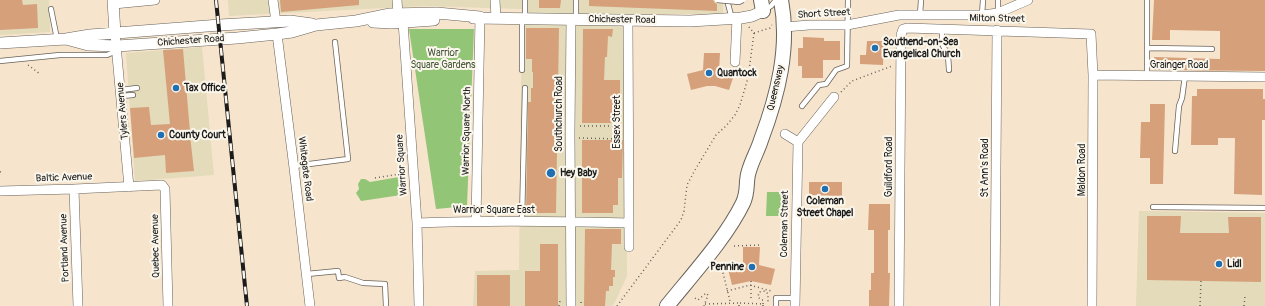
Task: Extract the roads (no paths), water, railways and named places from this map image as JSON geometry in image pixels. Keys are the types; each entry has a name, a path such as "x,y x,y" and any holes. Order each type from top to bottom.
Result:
{"main road":[{"name":"Queensway","path":"668,306 728,227 742,204 747,192 748,172 762,139 775,97 782,62 785,27 782,0"}],"street":[{"path":"114,2 155,0"},
{"path":"273,0 276,22"},
{"name":"Warrior Square","path":"397,0 401,18 417,223 419,306"},
{"path":"494,0 496,18"},
{"name":"Short Street","path":"785,27 809,25 847,25 899,15 982,16 998,12 1028,0"},
{"name":"Tylers Avenue","path":"114,2 115,34 129,187"},
{"name":"Chichester Road","path":"62,40 88,45 117,46 237,38 292,32 316,25 356,21 390,14 401,18 437,13 496,18 690,21 752,16 762,6"},
{"name":"Warrior Square North","path":"476,221 480,17"},
{"path":"734,18 735,62"},
{"name":"Southchurch Road","path":"571,306 573,19"},
{"name":"Essex Street","path":"628,20 629,247"},
{"name":"Chichester Road","path":"0,44 62,40 90,35 290,21 316,25"},
{"name":"Milton Street","path":"903,29 997,30 1091,34"},
{"name":"Guildford Road","path":"899,306 901,35 903,29"},
{"name":"St Ann's Road","path":"995,306 997,30"},
{"name":"Whitegate Road","path":"277,34 310,306"},
{"name":"Maldon Road","path":"1091,34 1093,75 1092,306"},
{"name":"Grainger Road","path":"1093,75 1265,77"},
{"path":"785,134 798,142 834,97"},
{"name":"Coleman Street","path":"795,302 798,142"},
{"name":"Quebec Avenue","path":"129,187 164,186 168,306"},
{"name":"Baltic Avenue","path":"0,191 129,187"},
{"name":"Portland Avenue","path":"74,189 78,306"},
{"name":"Warrior Square East","path":"417,223 476,221 571,222"},
{"path":"571,222 629,224"}],"lane":[{"path":"522,70 523,18 525,0"},
{"path":"573,19 576,0"},
{"path":"718,0 739,2 743,0"},
{"path":"727,0 734,18"},
{"path":"762,6 771,6 776,0"},
{"path":"802,106 819,85 826,84 836,70 847,66 848,0"},
{"path":"920,0 920,15"},
{"path":"982,16 983,0"},
{"path":"998,0 998,12"},
{"path":"1147,0 1147,76"},
{"path":"51,9 62,40"},
{"path":"942,29 942,44 948,55 949,70"},
{"path":"294,166 348,159 335,42"},
{"path":"0,61 60,55 107,55 114,52 117,46"},
{"path":"1147,48 1212,49"},
{"path":"1175,151 1179,106 1182,98 1185,76"},
{"path":"121,93 137,88"},
{"path":"522,221 524,88"},
{"path":"121,93 133,95"},
{"path":"1153,207 1265,208"},
{"path":"307,274 338,271 339,278 345,277 363,283 385,284 386,306"},
{"path":"776,306 776,298 795,302"}],"railway":[{"path":"216,0 247,306"}],"place":[{"name":"Southend-on-Sea Evangelical Church","path":"875,48"},
{"name":"Quantock","path":"709,73"},
{"name":"Tax Office","path":"176,88"},
{"name":"County Court","path":"161,135"},
{"name":"Hey Baby","path":"551,173"},
{"name":"Coleman Street Chapel","path":"825,189"},
{"name":"Lidl","path":"1219,264"},
{"name":"Pennine","path":"752,267"}],"park label":[{"name":"Warrior Square Gardens","path":"443,58"}]}
